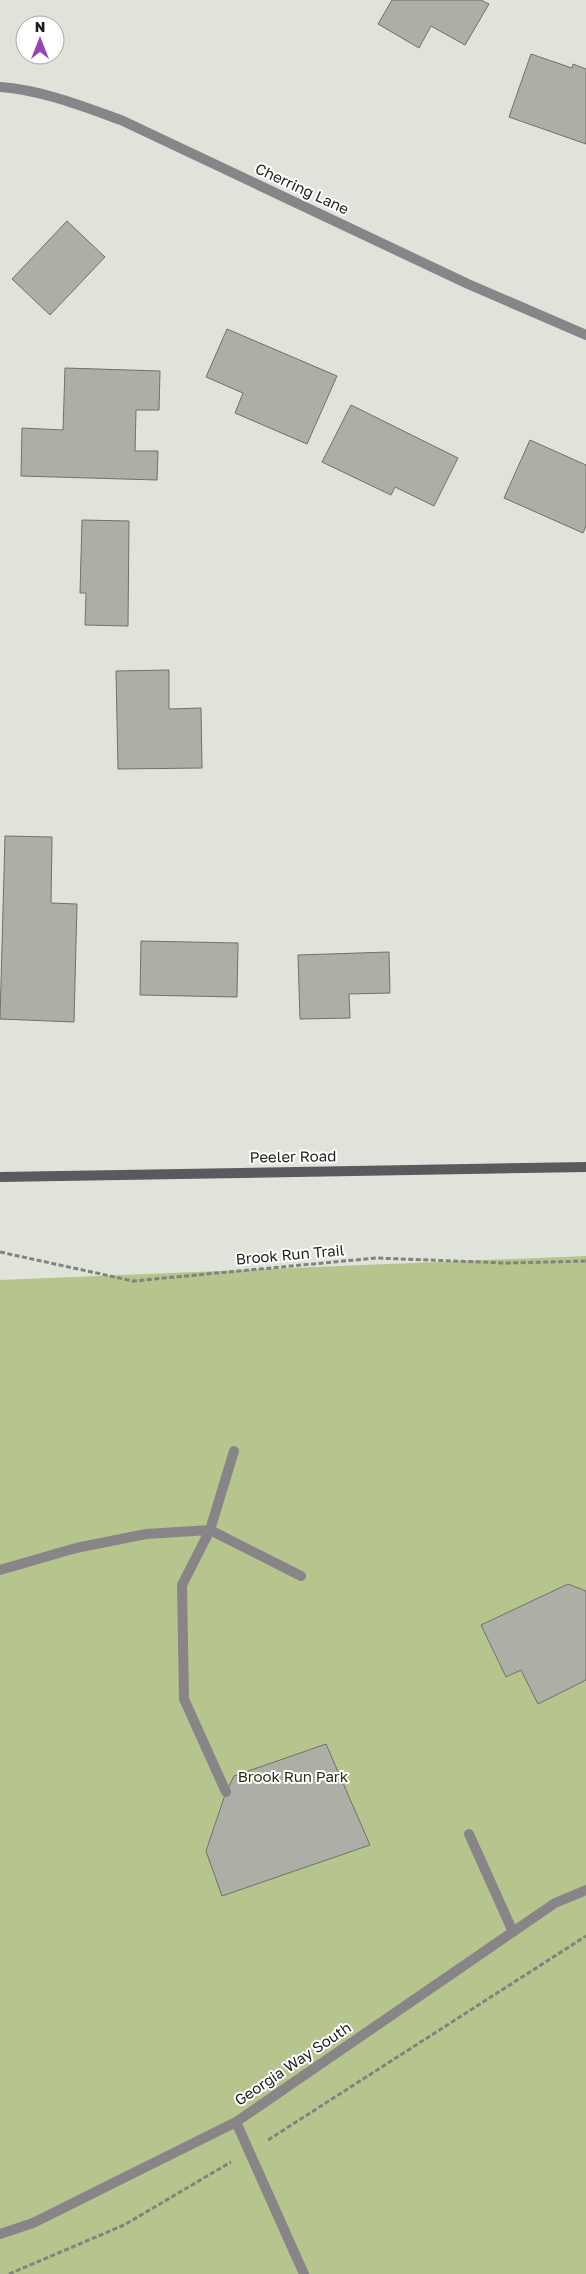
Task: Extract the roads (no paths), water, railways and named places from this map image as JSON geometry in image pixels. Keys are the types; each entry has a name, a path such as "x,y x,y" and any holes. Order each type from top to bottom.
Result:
{"street":[{"name":"Cherring Lane","path":"0,87 22,89 67,100 121,120 468,284 586,335"},
{"name":"Peeler Road","path":"0,1177 586,1167"},
{"path":"226,1792 184,1699 182,1585 210,1530 234,1451"},
{"path":"0,1570 76,1548 146,1534 210,1530 301,1576"},
{"path":"469,1834 512,1932"},
{"name":"Georgia Way South","path":"0,2234 33,2223 236,2122 555,1903 586,1890"},
{"path":"236,2122 304,2274"}],"park label":[{"name":"Brook Run Park","path":"293,1777"}]}
